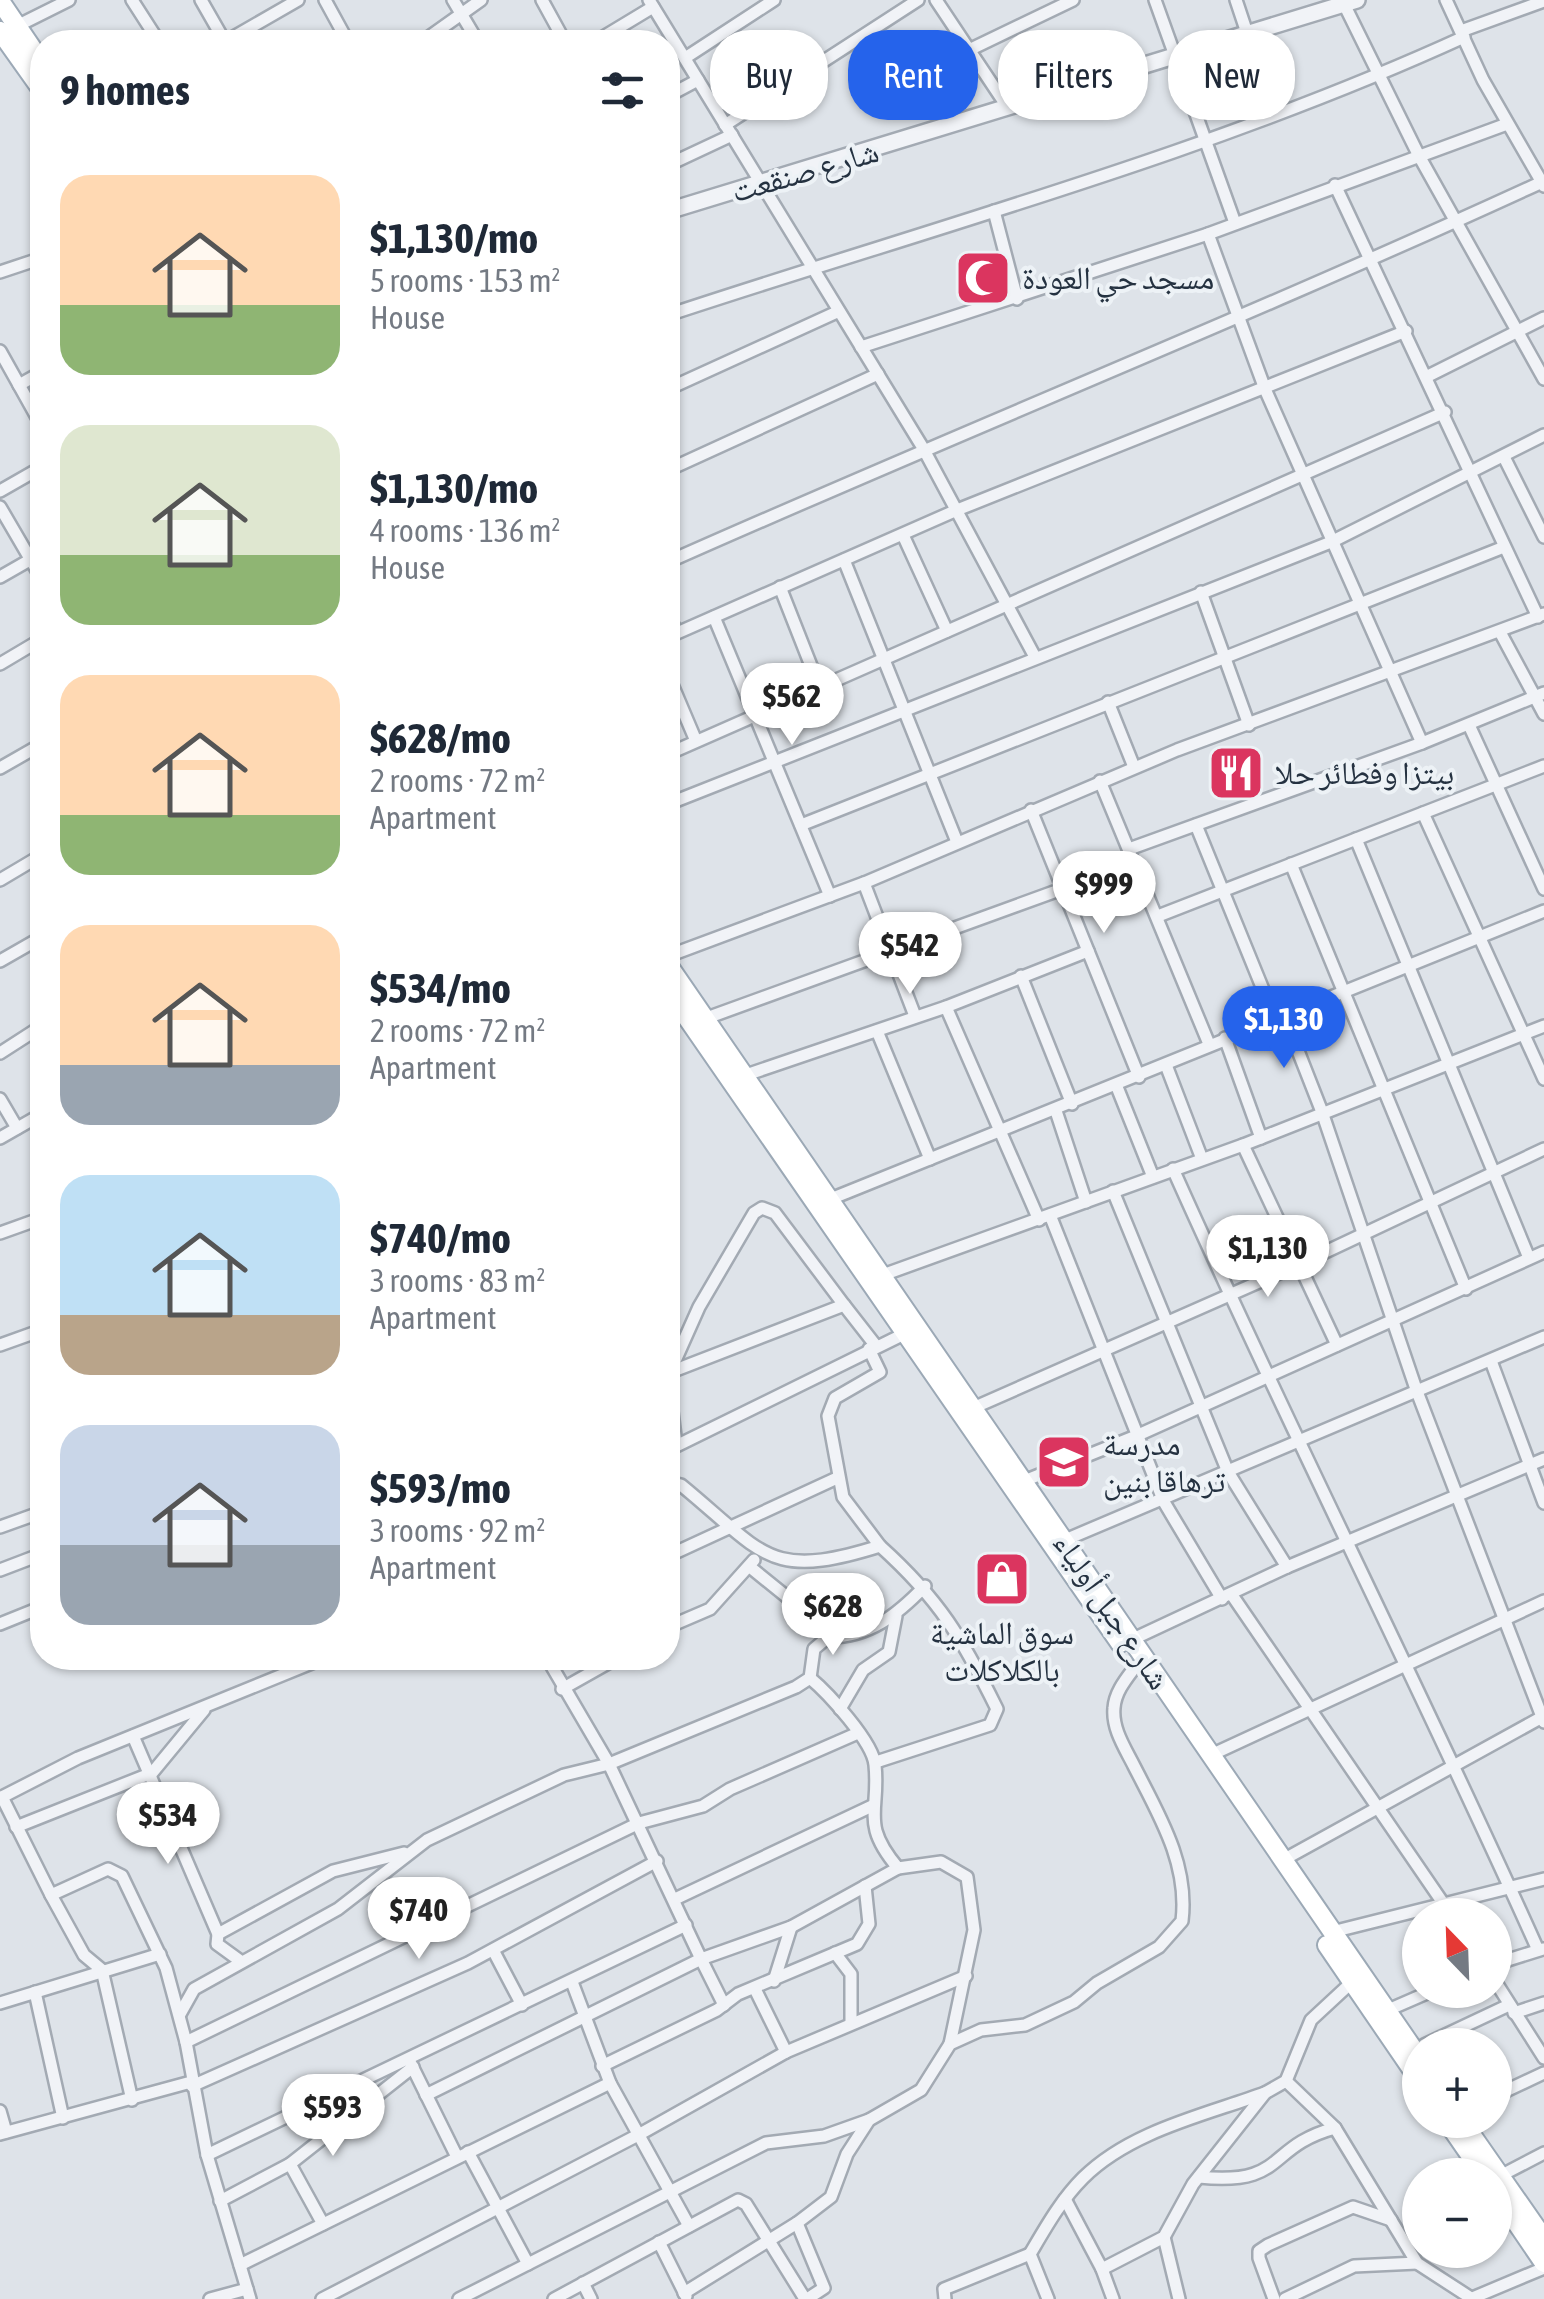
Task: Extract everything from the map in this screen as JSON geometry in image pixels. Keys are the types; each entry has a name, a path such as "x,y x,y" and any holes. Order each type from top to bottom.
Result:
{"main road":[{"path":"0,0 8,28 30,68"},
{"path":"8,28 30,51"},
{"name":"شارع جبل أولياء","path":"680,984 1332,1932 1402,2028"},
{"name":"شارع جبل أولياء","path":"680,1007 1402,2056"},
{"path":"1460,2138 1475,2158"},
{"path":"1512,2201 1542,2232"},
{"path":"1512,2213 1544,2266"}],"street":[{"path":"8,28 68,0"},
{"path":"132,0 151,30"},
{"path":"200,0 218,30"},
{"path":"246,30 298,0"},
{"path":"326,0 342,30"},
{"path":"452,0 472,30"},
{"path":"441,30 481,0"},
{"path":"542,0 558,30"},
{"path":"685,58 774,0"},
{"path":"680,158 728,130 918,0"},
{"path":"936,0 956,30"},
{"path":"978,46 1073,0"},
{"path":"1155,0 1168,36"},
{"path":"1236,0 1246,30"},
{"path":"680,557 924,448 1543,184 1507,124 1446,0"},
{"path":"680,310 1205,142 1378,76 1462,34 1544,0"},
{"path":"1348,2 1378,76 1418,154 1544,379"},
{"name":"شارع صنقعت","path":"1266,30 1348,2"},
{"path":"613,30 651,4 667,30"},
{"path":"680,50 810,268 924,448 1035,657"},
{"path":"978,62 998,93"},
{"path":"680,90 698,80"},
{"name":"شارع صنقعت","path":"680,208 998,111"},
{"path":"1197,120 1234,222"},
{"path":"860,348 1208,234 1507,124"},
{"path":"680,961 1100,780 1541,616 1469,475 1428,376 1335,185"},
{"path":"994,211 1017,299"},
{"path":"1208,234 1265,389 1422,743"},
{"path":"0,272 30,262"},
{"path":"680,383 837,312"},
{"path":"1428,376 1544,318"},
{"path":"680,631 957,510 1406,331"},
{"path":"0,351 30,405"},
{"path":"680,465 878,374"},
{"path":"19,386 30,379"},
{"path":"680,748 1444,412"},
{"path":"680,799 902,708 1331,542 1544,434"},
{"path":"1504,457 1544,537"},
{"path":"0,491 30,474"},
{"path":"0,507 30,547"},
{"path":"903,535 946,631"},
{"path":"801,825 1504,547"},
{"path":"0,577 30,560"},
{"path":"844,560 957,842"},
{"path":"780,587 819,686"},
{"path":"1201,592 1248,725"},
{"path":"714,617 830,896"},
{"path":"1500,632 1539,695 1544,714"},
{"path":"0,664 30,647"},
{"path":"1129,848 1422,743 1539,695"},
{"path":"1108,702 1134,767"},
{"path":"680,703 696,741"},
{"path":"1469,725 1544,889"},
{"path":"0,768 30,751"},
{"path":"1158,916 1544,766"},
{"path":"1100,780 1209,1044"},
{"path":"1031,810 1139,1077"},
{"path":"1424,813 1544,1079"},
{"path":"1196,825 1322,1112 1416,1389 1543,1719 1283,1860"},
{"path":"1356,839 1451,1061 1528,1258"},
{"path":"0,880 30,863"},
{"path":"1291,864 1466,1289"},
{"path":"864,883 915,1016"},
{"path":"704,1019 1062,890"},
{"path":"828,1200 1117,1087 1209,1044 1544,911"},
{"path":"0,940 4,958 30,943"},
{"path":"743,1076 946,1007 1088,951"},
{"path":"1021,976 1072,1104"},
{"path":"946,1007 1001,1133 1044,1218 1164,1502 1439,1898"},
{"path":"880,1276 1243,1145 1544,1026"},
{"path":"877,1031 930,1159"},
{"path":"0,1053 30,1034"},
{"path":"1225,1038 1261,1138"},
{"path":"1166,1065 1202,1159"},
{"path":"1117,1087 1153,1177"},
{"path":"0,1098 17,1128"},
{"path":"1056,1111 1086,1202"},
{"path":"0,1138 30,1121"},
{"path":"1243,1145 1302,1263 1337,1345"},
{"path":"973,1408 1102,1354 1544,1149"},
{"path":"1173,1169 1344,1544 1541,1949 1512,1958"},
{"path":"1113,1191 1198,1407 1228,1472 1287,1567"},
{"path":"680,1348 699,1307 754,1213 762,1208 775,1213 873,1348 880,1372 843,1392 829,1405 837,1478 849,1508 880,1546 925,1586 954,1623 998,1709 990,1725 876,1762"},
{"path":"0,1233 30,1222"},
{"path":"1024,1481 1136,1436 1544,1252"},
{"path":"680,1369 844,1305"},
{"path":"0,1345 30,1334"},
{"path":"680,1443 904,1334"},
{"path":"1066,1540 1164,1502 1416,1389 1544,1337"},
{"path":"1490,1361 1544,1503"},
{"path":"1131,1640 1287,1567 1544,1458"},
{"path":"680,1550 837,1478"},
{"path":"680,1485 758,1552 813,1564 880,1546"},
{"path":"0,1527 30,1516"},
{"path":"680,1622 710,1609 758,1552"},
{"path":"0,1570 30,1559"},
{"path":"750,1566 813,1618 828,1638"},
{"path":"810,1678 814,1649 828,1638 848,1638 896,1616 925,1586"},
{"path":"1211,1755 1544,1601"},
{"path":"0,1624 30,1612"},
{"path":"840,1709 863,1670 889,1652 896,1616"},
{"path":"950,2044 965,2034 1025,2025 1074,2002 1097,1983 1159,1948 1182,1921 1183,1890 1175,1851 1117,1732 1114,1706 1122,1684 1135,1667"},
{"path":"132,2100 102,1970 84,1955 1,1798 133,1736 295,1670"},
{"path":"553,1670 609,1764 724,2005"},
{"path":"562,1689 596,1670"},
{"path":"810,1678 840,1709 876,1762 872,1806 885,1852 898,1868"},
{"path":"180,2014 194,1989 239,1960 338,1909 404,1854 510,1798 564,1775 609,1764 810,1678"},
{"path":"16,1826 152,1773 206,1707"},
{"path":"186,2042 639,1823 703,1806 730,1789 858,1733"},
{"path":"133,1736 218,1934 216,1944 239,1960"},
{"path":"675,1899 872,1806"},
{"path":"218,1934 333,1871 404,1854"},
{"path":"0,2111 3,2133 192,2084 492,1950 656,1861"},
{"path":"426,2095 701,1959 791,1927 898,1868 941,1862 967,1877 974,1930 966,1976 950,2044 921,2090 870,2120 824,2136 766,2143 459,2299"},
{"path":"52,1895 108,1869 118,1870 160,1954 180,2014 207,2155 248,2294 210,2299"},
{"path":"1465,1898 1544,1878"},
{"path":"602,2066 724,2005 738,1994 774,1981 866,1936 870,1924 865,1886"},
{"path":"1332,1932 1402,1914"},
{"path":"207,2155 411,2064 686,1925"},
{"path":"774,1981 791,1927"},
{"path":"492,1950 522,2005"},
{"path":"835,1953 851,1974 851,2022"},
{"path":"0,2002 160,1954"},
{"path":"322,2299 640,2134 786,2052 966,1976"},
{"path":"572,1982 610,2084 688,2226"},
{"path":"945,2299 944,2290 1030,2254 1065,2199 1106,2158 1134,2142 1265,2093 1286,2081 1311,2020 1352,1982"},
{"path":"756,1989 786,2052"},
{"path":"34,1992 63,2118"},
{"path":"1469,2028 1511,2009 1544,2003"},
{"path":"1388,2010 1402,2004"},
{"path":"1511,2009 1544,2058"},
{"path":"411,2064 462,2154 500,2207 528,2264"},
{"path":"220,2201 290,2164 411,2064"},
{"path":"1512,2088 1544,2073"},
{"path":"1286,2081 1335,2128 1402,2237"},
{"path":"240,2265 610,2084"},
{"path":"1102,2270 1164,2236 1200,2177 1265,2093"},
{"path":"659,2242 686,2296 831,2198 847,2154 870,2120"},
{"path":"1200,2177 1238,2181 1266,2173 1296,2144 1335,2128"},
{"path":"1512,2171 1544,2153"},
{"path":"290,2164 323,2224"},
{"path":"1065,2199 1113,2299"},
{"path":"554,2299 743,2200 806,2299 827,2294 797,2223"},
{"path":"1274,2299 1259,2251 1268,2244 1353,2207 1392,2220"},
{"path":"1164,2236 1180,2299"},
{"path":"1030,2254 1048,2299"},
{"path":"1285,2299 1354,2266 1402,2263"},
{"path":"1426,2268 1471,2299 1544,2266"},
{"path":"584,2283 591,2299"},
{"path":"1499,2287 1508,2299"}],"place":[{"name":"مسجد حي العودة","path":"983,278"},
{"name":"بيتزا وفطائر حلا","path":"1236,773"},
{"name":"مدرسة ترهاقا بنين","path":"1064,1462"},
{"name":"سوق الماشية بالكلاكلات","path":"1002,1579"}]}
